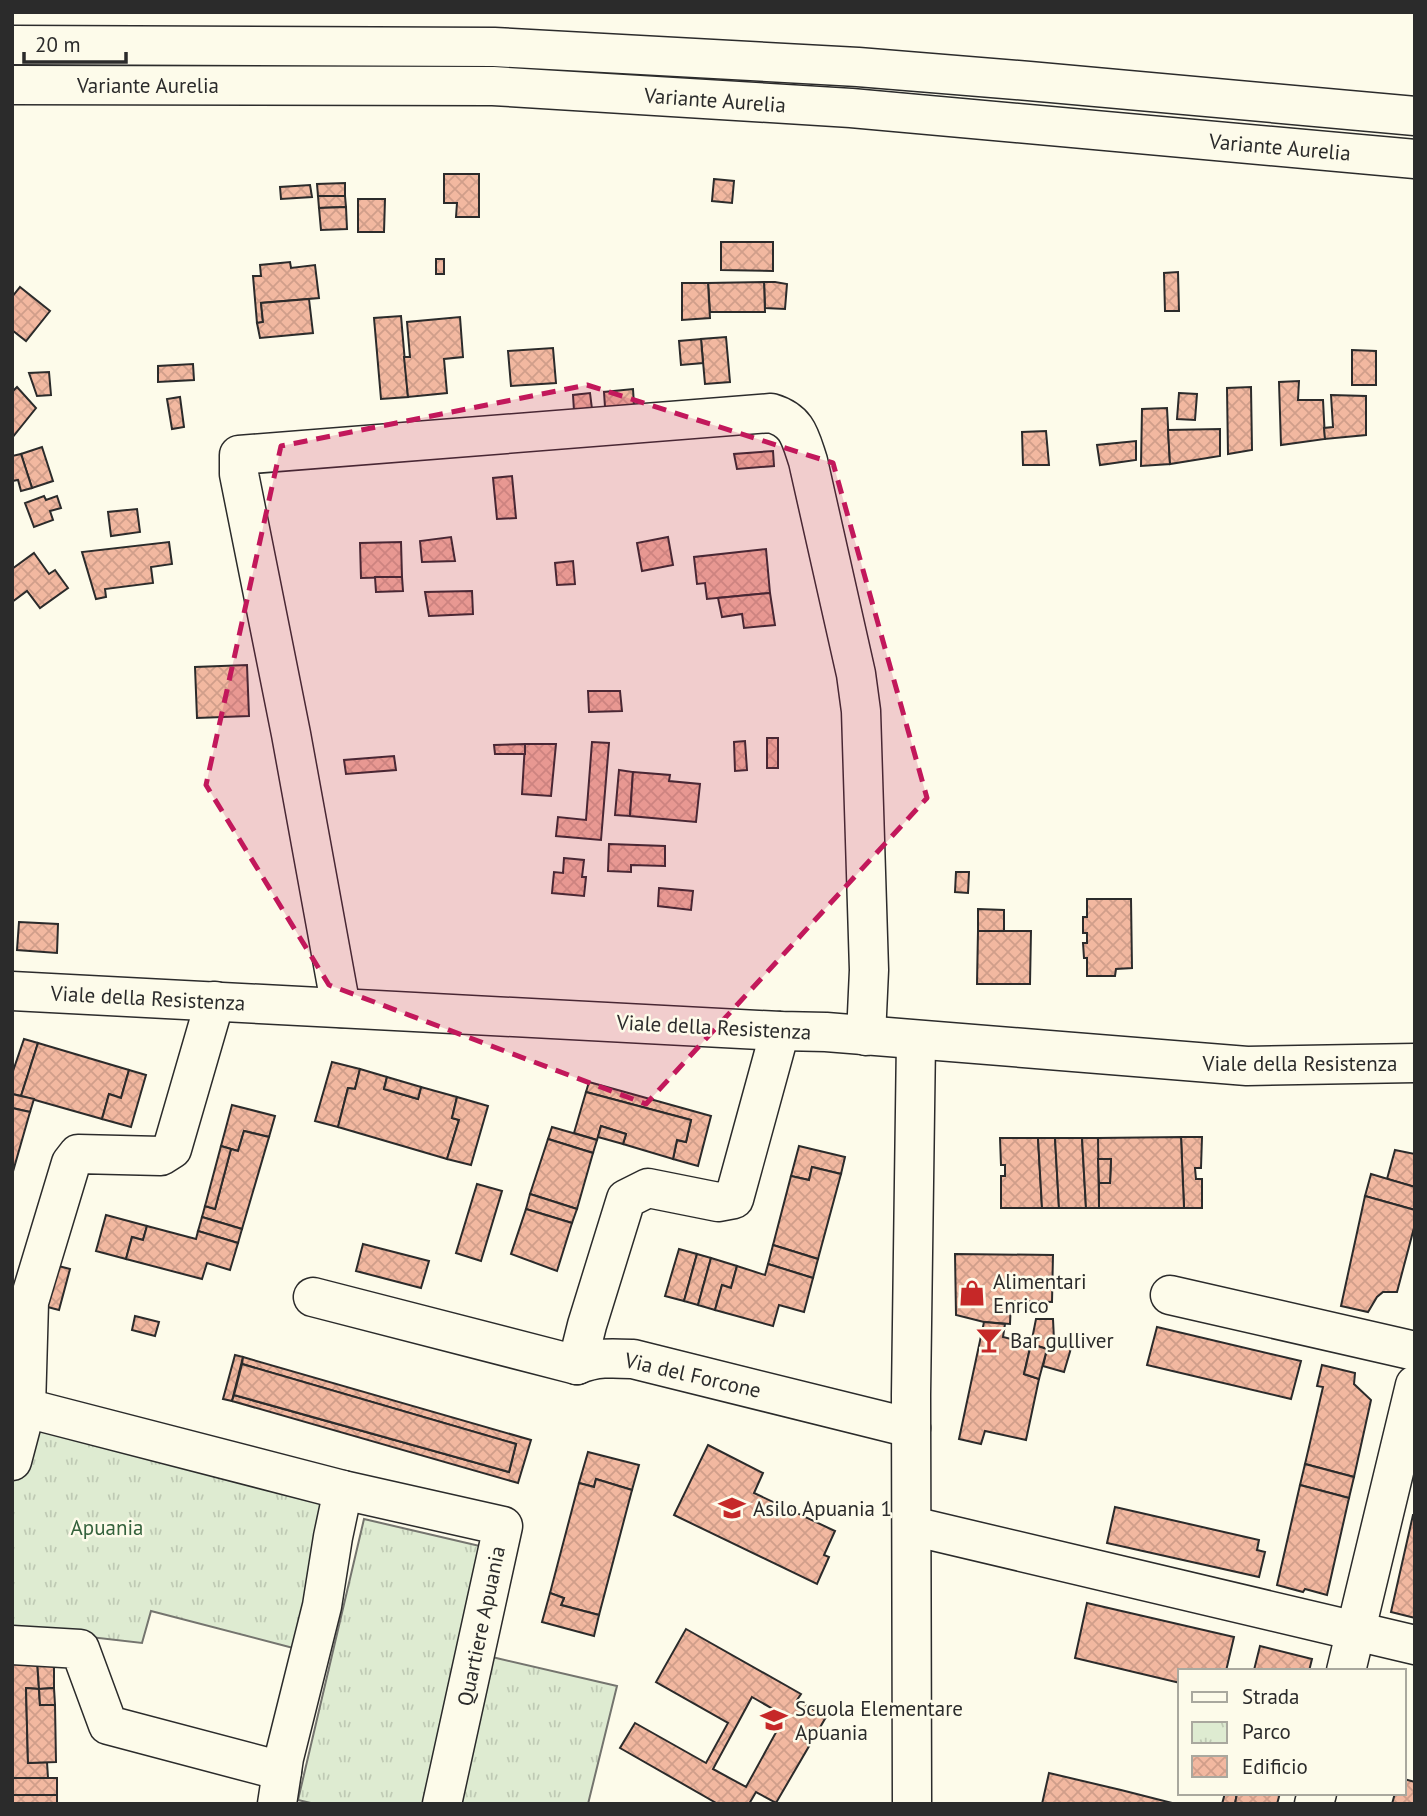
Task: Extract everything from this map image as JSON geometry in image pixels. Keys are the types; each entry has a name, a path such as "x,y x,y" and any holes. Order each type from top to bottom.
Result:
{"main road":[{"name":"Variante Aurelia","path":"12,45 494,47 858,67 1415,116"},
{"name":"Variante Aurelia","path":"12,85 493,86 851,108 1415,159"},
{"path":"341,1008 291,734 239,474 239,455 771,414 784,417 799,432 808,461 856,674 861,710 869,957 866,1036"},
{"name":"Viale della Resistenza","path":"12,991 826,1032 1247,1066 1415,1063"},
{"path":"12,1461 26,1408 29,1302 71,1163 78,1154 161,1156 172,1149 215,1001"},
{"path":"577,1365 626,1199 648,1188 718,1202 734,1199 780,1031"},
{"path":"912,1804 916,1040"},
{"path":"1170,1295 1415,1351"},
{"name":"Via del Forcone","path":"313,1297 577,1365 604,1357 633,1359 912,1428"},
{"path":"1347,1669 1415,1385"},
{"name":"Quartiere Apuania","path":"26,1408 343,1490 503,1527 442,1804"},
{"path":"12,1645 80,1649 108,1725 280,1788 284,1758 322,1606 343,1490"},
{"path":"912,1527 1415,1645"}],"highlighted area":[{"path":"587,385 833,463 927,798 646,1104 329,985 206,785 281,446"}],"green space":[{"name":"Apuania","path":"26,1408 343,1490 297,1649 151,1611 142,1643 12,1628 12,1475"},
{"path":"364,1519 484,1547 423,1804 315,1804 298,1800"},
{"path":"492,1657 617,1686 588,1804 460,1804"}],"building":[{"path":"444,174 479,174 479,217 456,217 457,203 444,203"},
{"path":"714,179 734,181 732,203 712,201"},
{"path":"345,183 345,196 318,196 317,184"},
{"path":"310,185 312,197 281,199 280,187"},
{"path":"318,196 345,196 346,207 319,208"},
{"path":"358,199 385,199 384,232 358,232"},
{"path":"346,207 347,229 321,230 319,208"},
{"path":"721,242 773,242 773,271 721,270"},
{"path":"436,259 444,259 444,274 436,274"},
{"path":"290,262 291,268 315,265 319,298 261,303 263,322 257,323 253,276 261,276 260,265"},
{"path":"1178,272 1179,311 1165,311 1164,273"},
{"path":"764,282 787,284 785,309 765,308"},
{"path":"764,282 765,312 710,312 708,283"},
{"path":"682,283 708,283 710,318 682,320"},
{"path":"20,287 50,311 26,341 12,330 12,297"},
{"path":"309,299 313,333 260,338 257,323 263,322 261,303"},
{"path":"401,316 408,397 381,399 374,318"},
{"path":"460,317 463,357 444,359 447,393 408,397 404,357 410,357 407,322"},
{"path":"726,337 730,382 705,384 701,339"},
{"path":"701,339 703,363 681,365 679,341"},
{"path":"553,348 556,383 511,386 508,351"},
{"path":"1352,350 1376,351 1376,385 1352,385"},
{"path":"193,364 194,380 158,382 158,366"},
{"path":"49,372 51,395 37,396 29,373"},
{"path":"1299,381 1298,400 1323,400 1325,439 1281,445 1279,382"},
{"path":"17,387 36,408 12,438 12,392"},
{"path":"1251,387 1252,450 1228,454 1227,388"},
{"path":"633,389 634,405 605,407 604,392"},
{"path":"590,393 592,409 574,411 573,395"},
{"path":"1179,393 1197,394 1195,420 1177,419"},
{"path":"1331,395 1366,396 1366,435 1325,439 1324,428 1333,427"},
{"path":"180,397 184,427 172,429 167,399"},
{"path":"1167,408 1170,464 1141,466 1142,409"},
{"path":"1220,429 1220,456 1170,464 1168,430"},
{"path":"1046,431 1049,465 1023,465 1022,432"},
{"path":"1136,441 1136,460 1100,465 1097,445"},
{"path":"42,447 53,481 32,488 21,454"},
{"path":"773,451 774,466 737,469 734,454"},
{"path":"21,454 32,488 21,491 18,480 12,481 12,456"},
{"path":"512,476 516,518 497,519 493,478"},
{"path":"44,496 46,500 57,496 61,508 50,511 53,520 34,527 25,503"},
{"path":"137,509 140,532 111,536 108,512"},
{"path":"451,537 455,561 422,562 420,541"},
{"path":"668,537 673,565 642,571 637,543"},
{"path":"169,542 172,564 151,567 153,583 105,589 106,597 96,599 82,552"},
{"path":"401,542 402,577 361,578 360,543"},
{"path":"766,549 770,593 707,599 705,583 697,584 694,557"},
{"path":"34,553 49,574 55,570 68,588 40,608 27,591 12,602 12,569"},
{"path":"573,561 575,584 557,585 555,563"},
{"path":"375,577 402,577 403,591 376,592"},
{"path":"472,591 473,614 429,616 425,592"},
{"path":"770,593 775,625 744,628 742,614 722,617 718,598"},
{"path":"247,665 249,716 197,718 195,667"},
{"path":"588,691 620,691 622,711 589,712"},
{"path":"767,738 778,738 778,768 767,768"},
{"path":"745,741 747,770 735,771 734,742"},
{"path":"592,742 609,743 601,840 556,836 558,817 586,820"},
{"path":"525,744 556,744 551,796 522,794"},
{"path":"525,744 525,754 495,754 494,745"},
{"path":"394,756 396,770 346,774 344,760"},
{"path":"619,770 633,772 630,816 615,815"},
{"path":"633,772 670,775 669,781 700,784 696,822 630,816"},
{"path":"609,844 665,846 665,866 631,865 631,872 608,871"},
{"path":"564,858 584,860 584,896 552,893 554,872 563,873"},
{"path":"956,872 969,872 968,893 955,892"},
{"path":"659,888 693,891 691,910 658,906"},
{"path":"1087,899 1131,899 1132,968 1116,969 1115,976 1087,976 1087,958 1084,958 1083,943 1087,943 1087,933 1083,933 1083,917 1087,917"},
{"path":"978,909 1004,910 1004,931 978,931"},
{"path":"19,922 58,924 57,953 17,950"},
{"path":"978,931 1031,931 1030,984 977,984"},
{"path":"24,1039 38,1043 21,1096 12,1094 12,1074"},
{"path":"38,1043 129,1070 121,1098 109,1094 102,1119 21,1096"},
{"path":"332,1062 360,1069 355,1089 348,1088 338,1127 315,1121"},
{"path":"360,1069 387,1077 384,1089 418,1099 421,1087 457,1097 452,1118 459,1120 447,1159 338,1127 348,1088 355,1089"},
{"path":"129,1070 146,1075 131,1127 102,1119 109,1094 121,1098"},
{"path":"387,1077 421,1087 418,1099 384,1089"},
{"path":"589,1082 711,1116 698,1166 673,1159 677,1140 686,1142 691,1120 586,1092"},
{"path":"586,1092 691,1120 686,1142 677,1140 673,1159 623,1144 626,1134 601,1126 597,1140 574,1133"},
{"path":"12,1094 34,1099 30,1112 12,1108"},
{"path":"457,1097 488,1106 471,1165 447,1159 459,1120 452,1118"},
{"path":"232,1105 275,1116 269,1137 244,1131 238,1151 221,1146"},
{"path":"12,1108 30,1112 12,1175"},
{"path":"601,1126 626,1134 623,1144 598,1137"},
{"path":"552,1127 597,1140 593,1153 548,1139"},
{"path":"244,1131 269,1137 242,1229 202,1217 205,1206 215,1209 231,1149 238,1151"},
{"path":"1181,1137 1202,1137 1201,1168 1195,1168 1196,1179 1202,1179 1202,1208 1184,1208"},
{"path":"1181,1137 1184,1208 1099,1208 1099,1183 1110,1183 1111,1159 1098,1159 1098,1138"},
{"path":"1000,1138 1038,1138 1042,1208 1001,1208 1001,1176 1005,1176 1005,1165 1001,1165"},
{"path":"1038,1138 1055,1138 1059,1208 1042,1208"},
{"path":"1055,1138 1082,1138 1086,1208 1059,1208"},
{"path":"1082,1138 1098,1138 1099,1208 1086,1208"},
{"path":"548,1139 593,1153 577,1209 530,1194"},
{"path":"221,1146 231,1149 215,1209 205,1206"},
{"path":"799,1146 845,1157 841,1174 812,1167 809,1180 791,1176"},
{"path":"1395,1150 1415,1154 1415,1187 1387,1179"},
{"path":"1098,1159 1111,1159 1110,1183 1099,1183"},
{"path":"812,1167 841,1174 818,1259 773,1245 791,1176 809,1180"},
{"path":"1371,1174 1415,1187 1415,1210 1365,1196"},
{"path":"477,1184 502,1191 481,1261 456,1253"},
{"path":"530,1194 577,1209 572,1223 526,1209"},
{"path":"1365,1196 1415,1210 1415,1224 1397,1292 1383,1292 1368,1312 1341,1306"},
{"path":"526,1209 572,1223 557,1271 511,1254"},
{"path":"106,1215 147,1226 143,1240 132,1237 126,1259 96,1251"},
{"path":"202,1217 242,1229 238,1243 198,1231"},
{"path":"147,1226 196,1239 198,1231 238,1243 230,1270 207,1263 202,1279 126,1259 132,1237 143,1240"},
{"path":"363,1244 429,1261 421,1288 356,1271"},
{"path":"773,1245 818,1259 813,1278 768,1264"},
{"path":"679,1249 697,1254 684,1301 665,1296"},
{"path":"697,1254 711,1258 698,1305 684,1301"},
{"path":"955,1254 1053,1255 1052,1302 1011,1301 1010,1324 984,1322 956,1315"},
{"path":"711,1258 737,1266 731,1288 722,1285 715,1310 698,1305"},
{"path":"51,1264 70,1269 59,1310 40,1305"},
{"path":"768,1264 813,1278 804,1312 779,1305 773,1326 715,1310 722,1285 731,1288 737,1266 765,1275"},
{"path":"135,1316 159,1322 155,1336 132,1330"},
{"path":"1036,1319 1053,1319 1054,1340 1072,1345 1064,1372 1043,1366 1047,1349 1031,1344"},
{"path":"984,1322 1005,1324 1003,1337 1031,1344 1024,1374 1039,1379 1026,1440 985,1431 981,1444 959,1439"},
{"path":"1157,1327 1301,1361 1291,1399 1147,1365"},
{"path":"1031,1344 1047,1349 1039,1379 1024,1374"},
{"path":"235,1355 243,1357 232,1401 223,1399"},
{"path":"243,1357 531,1440 518,1483 232,1401 234,1395 509,1472 516,1444 242,1364"},
{"path":"242,1364 516,1444 509,1472 234,1395"},
{"path":"1322,1365 1355,1373 1354,1384 1371,1400 1354,1477 1305,1464 1323,1387 1317,1386"},
{"name":"Asilo Apuania 1","path":"708,1445 763,1473 754,1493 835,1531 824,1555 829,1557 817,1584 674,1515"},
{"path":"588,1452 639,1465 632,1490 596,1479 594,1487 579,1483"},
{"path":"1305,1464 1354,1477 1349,1498 1300,1485"},
{"path":"596,1479 632,1490 599,1615 561,1605 564,1598 550,1593 579,1483 594,1487"},
{"path":"1300,1485 1349,1498 1327,1595 1277,1585"},
{"path":"1115,1507 1259,1540 1257,1550 1265,1552 1259,1577 1107,1543"},
{"path":"1415,1515 1415,1618 1391,1612"},
{"path":"550,1593 564,1598 561,1605 599,1615 594,1636 542,1622"},
{"path":"1087,1603 1234,1637 1226,1669 1178,1669 1178,1683 1075,1658"},
{"name":"Scuola Elementare Apuania","path":"686,1629 801,1694 797,1700 826,1717 776,1803 756,1792 749,1804 718,1804 620,1748 635,1723 706,1763 728,1723 656,1682","holes":["752,1697 785,1716 746,1787 713,1769"]},
{"path":"1260,1646 1312,1659 1310,1669 1254,1669"},
{"path":"12,1659 37,1659 39,1689 26,1688 28,1763 47,1762 48,1778 12,1778"},
{"path":"37,1659 54,1660 54,1688 39,1689"},
{"path":"26,1688 39,1689 40,1705 55,1705 56,1762 28,1763"},
{"path":"54,1688 55,1705 40,1705 39,1689"},
{"path":"1049,1773 1121,1790 1176,1804 1042,1804"},
{"path":"12,1778 57,1778 57,1795 12,1795"},
{"path":"1406,1780 1415,1782 1415,1804 1392,1804 1394,1795 1406,1795"},
{"path":"12,1795 57,1795 57,1804 12,1804"},
{"path":"1224,1795 1237,1795 1235,1804 1222,1804"},
{"path":"1237,1795 1279,1795 1277,1804 1235,1804"}],"place":[{"name":"Alimentari Enrico","path":"972,1293"},
{"name":"Bar gulliver","path":"989,1340"},
{"name":"Asilo Apuania 1","path":"732,1508"},
{"name":"Scuola Elementare Apuania","path":"774,1720"}]}
